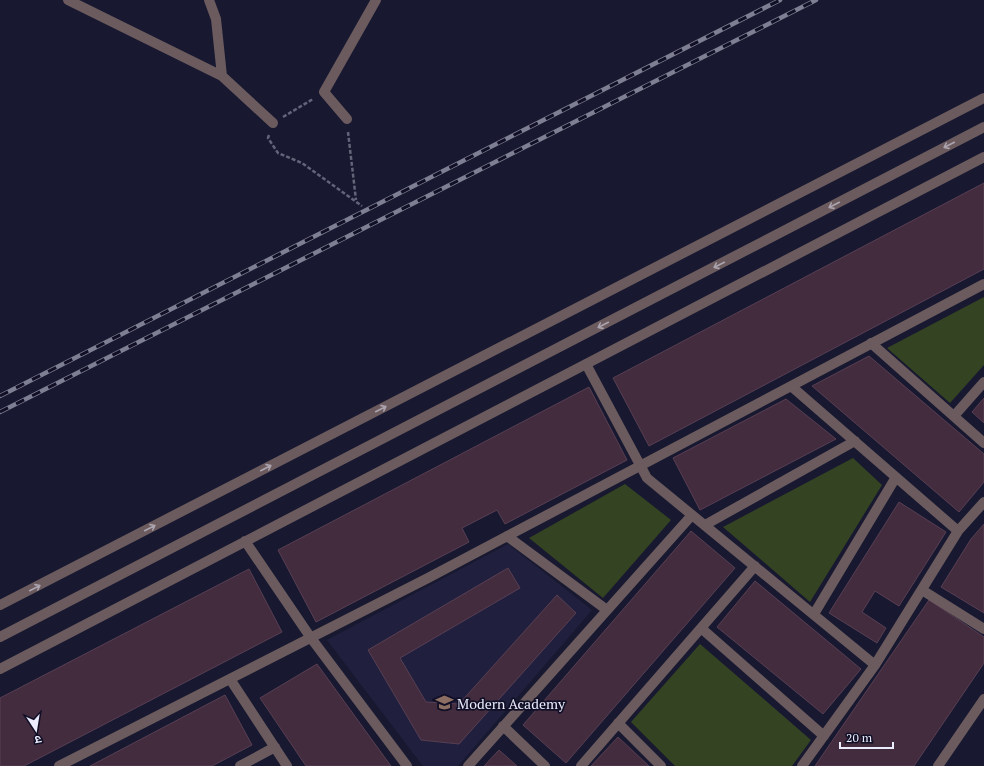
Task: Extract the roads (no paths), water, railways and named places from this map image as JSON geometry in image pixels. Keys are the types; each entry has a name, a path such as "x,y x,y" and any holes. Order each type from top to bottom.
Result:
{"street":[{"path":"68,0 222,76 273,123"},
{"path":"209,0 216,19 222,76"},
{"path":"347,119 324,92 376,0"},
{"path":"0,605 984,98"},
{"path":"0,637 984,127"},
{"path":"0,669 984,157"},
{"path":"59,766 312,638 984,284"},
{"path":"871,343 984,443"},
{"path":"586,364 647,478 875,665"},
{"path":"954,416 984,382"},
{"path":"791,386 958,531"},
{"path":"705,525 855,441"},
{"path":"814,614 896,477"},
{"path":"802,766 875,665 958,531 984,502"},
{"path":"468,766 692,515"},
{"path":"507,536 607,610"},
{"path":"246,541 312,638 407,766"},
{"path":"581,766 755,566"},
{"path":"922,590 984,629"},
{"path":"701,628 824,736"},
{"path":"230,679 287,766"},
{"path":"938,766 984,699"},
{"path":"618,723 661,766"},
{"path":"503,726 545,766"},
{"path":"240,766 275,748"}],"railway":[{"path":"0,396 780,0"},
{"path":"0,412 816,0"}],"place":[{"name":"Modern Academy","path":"444,703"}]}
